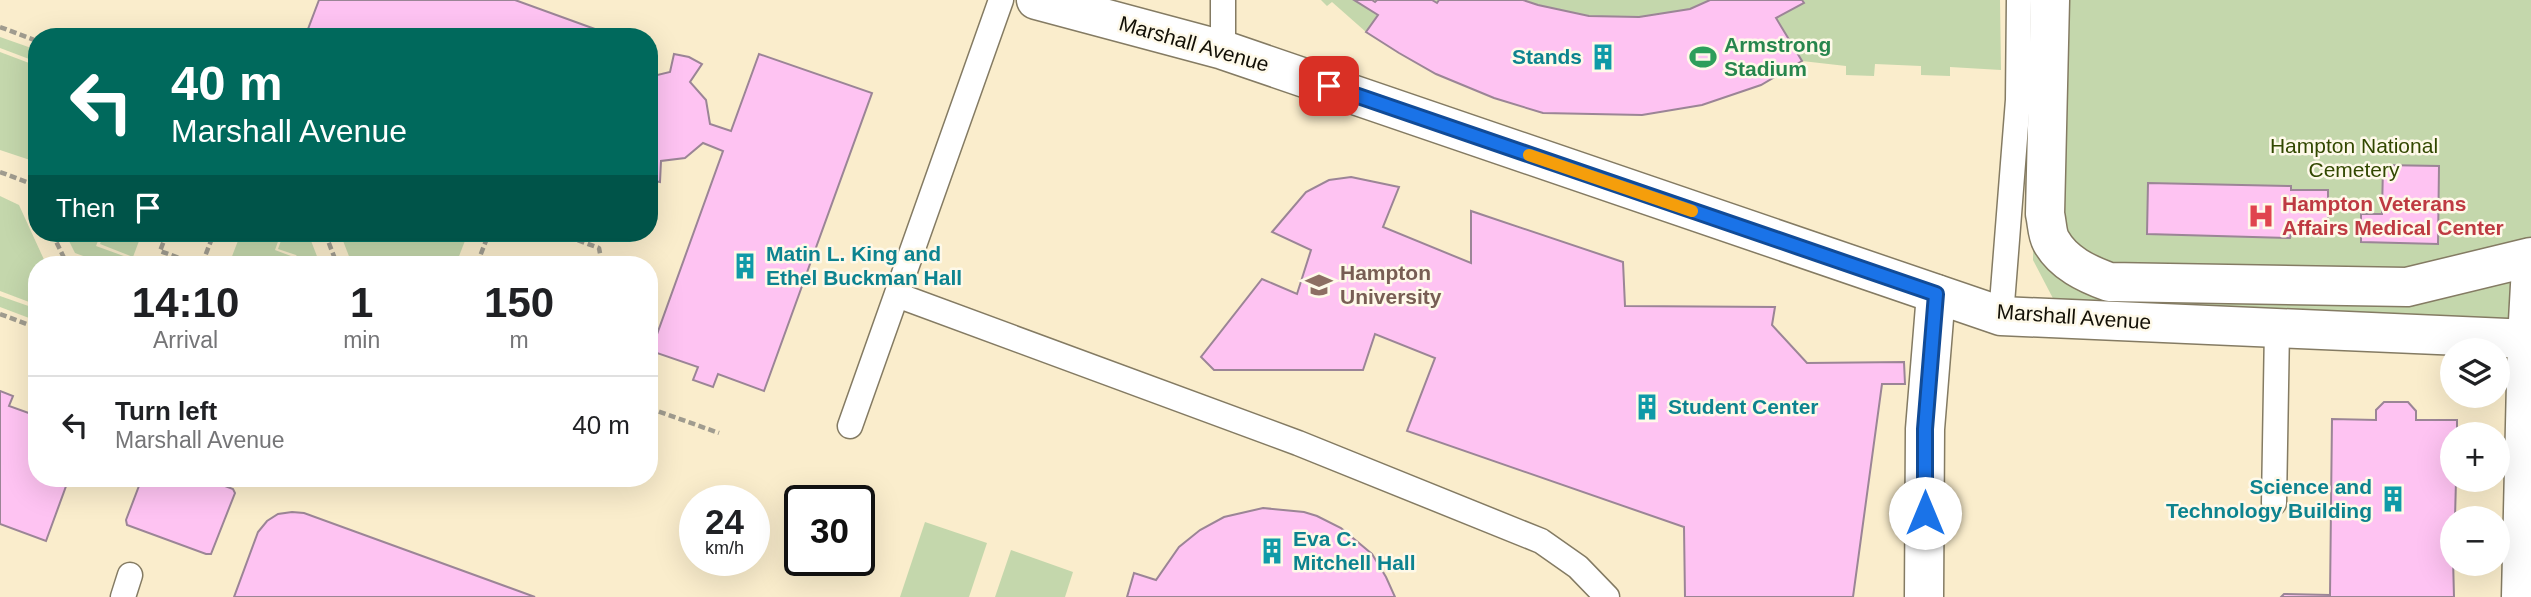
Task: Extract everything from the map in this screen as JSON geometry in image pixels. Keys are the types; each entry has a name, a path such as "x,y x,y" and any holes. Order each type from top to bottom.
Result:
{"street":[{"name":"Marshall Avenue","path":"1036,0 1223,50 2001,316 2529,339"},
{"path":"2050,0 2045,214 2050,240 2064,257 2084,273 2109,282 2407,287 2531,257"},
{"path":"2521,597 2531,267"},
{"path":"1924,597 1925,429 1936,294"}],"lane":[{"path":"850,426 1001,0"},
{"path":"1223,0 1223,50"},
{"path":"2001,316 2018,100 2019,0"},
{"path":"897,295 1298,443 1541,541 1578,567 1608,597"},
{"path":"2274,503 2277,328"}],"path":[{"path":"0,27 28,38"},
{"path":"0,172 28,183"},
{"path":"164,242 160,251 170,256"},
{"path":"582,242 598,248 600,256"},
{"path":"0,314 28,325"},
{"path":"658,411 719,433"}],"shaded area":[{"name":"Hampton University","path":"0,0 2531,0 2531,597 0,597"}],"green space":[{"name":"Armstrong Stadium","path":"1321,0 2000,0 2001,70 1950,67 1950,76 1921,75 1921,66 1875,64 1874,76 1846,75 1846,66 1802,61 1761,85 1642,115 1543,113 1494,98 1436,74 1366,32 1332,2 1327,6"},
{"name":"Hampton National Cemetery","path":"2038,0 2531,0 2531,319 2058,308 2033,260"},
{"path":"0,37 28,47 28,59 0,48"},
{"path":"0,52 28,63 28,159 0,150"},
{"path":"0,196 19,205 28,225 28,242 36,242 42,256 28,256 28,302 0,291"},
{"path":"70,242 98,242 96,246 124,256 83,256 75,253"},
{"path":"101,242 139,242 133,256 100,244"},
{"path":"238,242 278,242 275,250 291,256 232,256"},
{"path":"280,242 311,242 317,256 297,256 278,249"},
{"path":"343,242 465,242 459,256 349,256"},
{"path":"0,296 28,306 28,318 0,307"},
{"path":"925,522 987,543 969,597 900,597"},
{"path":"1011,550 1073,572 1065,597 995,597"}],"building":[{"path":"319,0 515,0 592,28 308,28"},
{"name":"Armstrong Stadium","path":"1354,0 1432,0 1437,3 1439,0 1523,0 1589,16 1639,17 1690,9 1710,0 1802,0 1804,3 1776,18 1802,61 1761,85 1702,105 1642,115 1543,113 1494,98 1436,74 1399,53 1366,32 1378,15"},
{"name":"Matin L. King and Ethel Buckman Hall","path":"674,54 689,57 702,64 690,82 706,100 710,124 731,131 759,54 872,93 764,391 718,374 713,387 693,380 698,367 658,353 658,332 723,151 703,143 685,158 661,161 658,182 658,75 670,72"},
{"path":"2383,165 2439,166 2438,244 2361,242 2361,214 2382,214"},
{"name":"Student Center","path":"1351,177 1399,187 1383,227 1471,263 1471,211 1623,262 1625,306 1775,307 1772,325 1807,363 1904,362 1905,384 1882,384 1853,597 1685,597 1684,527 1407,431 1435,358 1375,334 1363,370 1214,370 1201,357 1262,279 1297,294 1311,250 1272,232 1306,192 1329,180"},
{"path":"2148,183 2291,186 2291,190 2328,190 2328,234 2291,233 2290,238 2147,234"},
{"path":"0,391 13,396 9,406 28,413 28,487 66,487 46,541 0,524"},
{"name":"Science and Technology Building","path":"2384,402 2408,402 2416,411 2416,420 2457,420 2440,422 2440,492 2456,492 2455,506 2440,506 2440,576 2453,576 2454,597 2281,597 2284,594 2330,595 2332,419 2376,420 2376,410"},
{"path":"139,487 228,487 235,493 211,554 127,525 126,520"},
{"name":"Eva C. Mitchell Hall","path":"1263,508 1304,512 1341,528 1372,554 1395,597 1127,597 1134,573 1156,580 1179,547 1200,530 1224,517"},
{"path":"304,513 535,597 234,597 258,532 267,521 278,514"}],"slow traffic":[{"path":"1529,155 1692,211"}],"place":[{"name":"Stands","path":"1603,57"},
{"name":"Armstrong Stadium","path":"1703,57"},
{"name":"Hampton Veterans Affairs Medical Center","path":"2261,216"},
{"name":"Matin L. King and Ethel Buckman Hall","path":"745,266"},
{"name":"Hampton University","path":"1319,285"},
{"name":"Student Center","path":"1647,407"},
{"name":"Science and Technology Building","path":"2393,499"},
{"name":"Eva C. Mitchell Hall","path":"1272,551"}],"route":[{"path":"1329,86 1936,294 1925,429 1925,513"}]}
